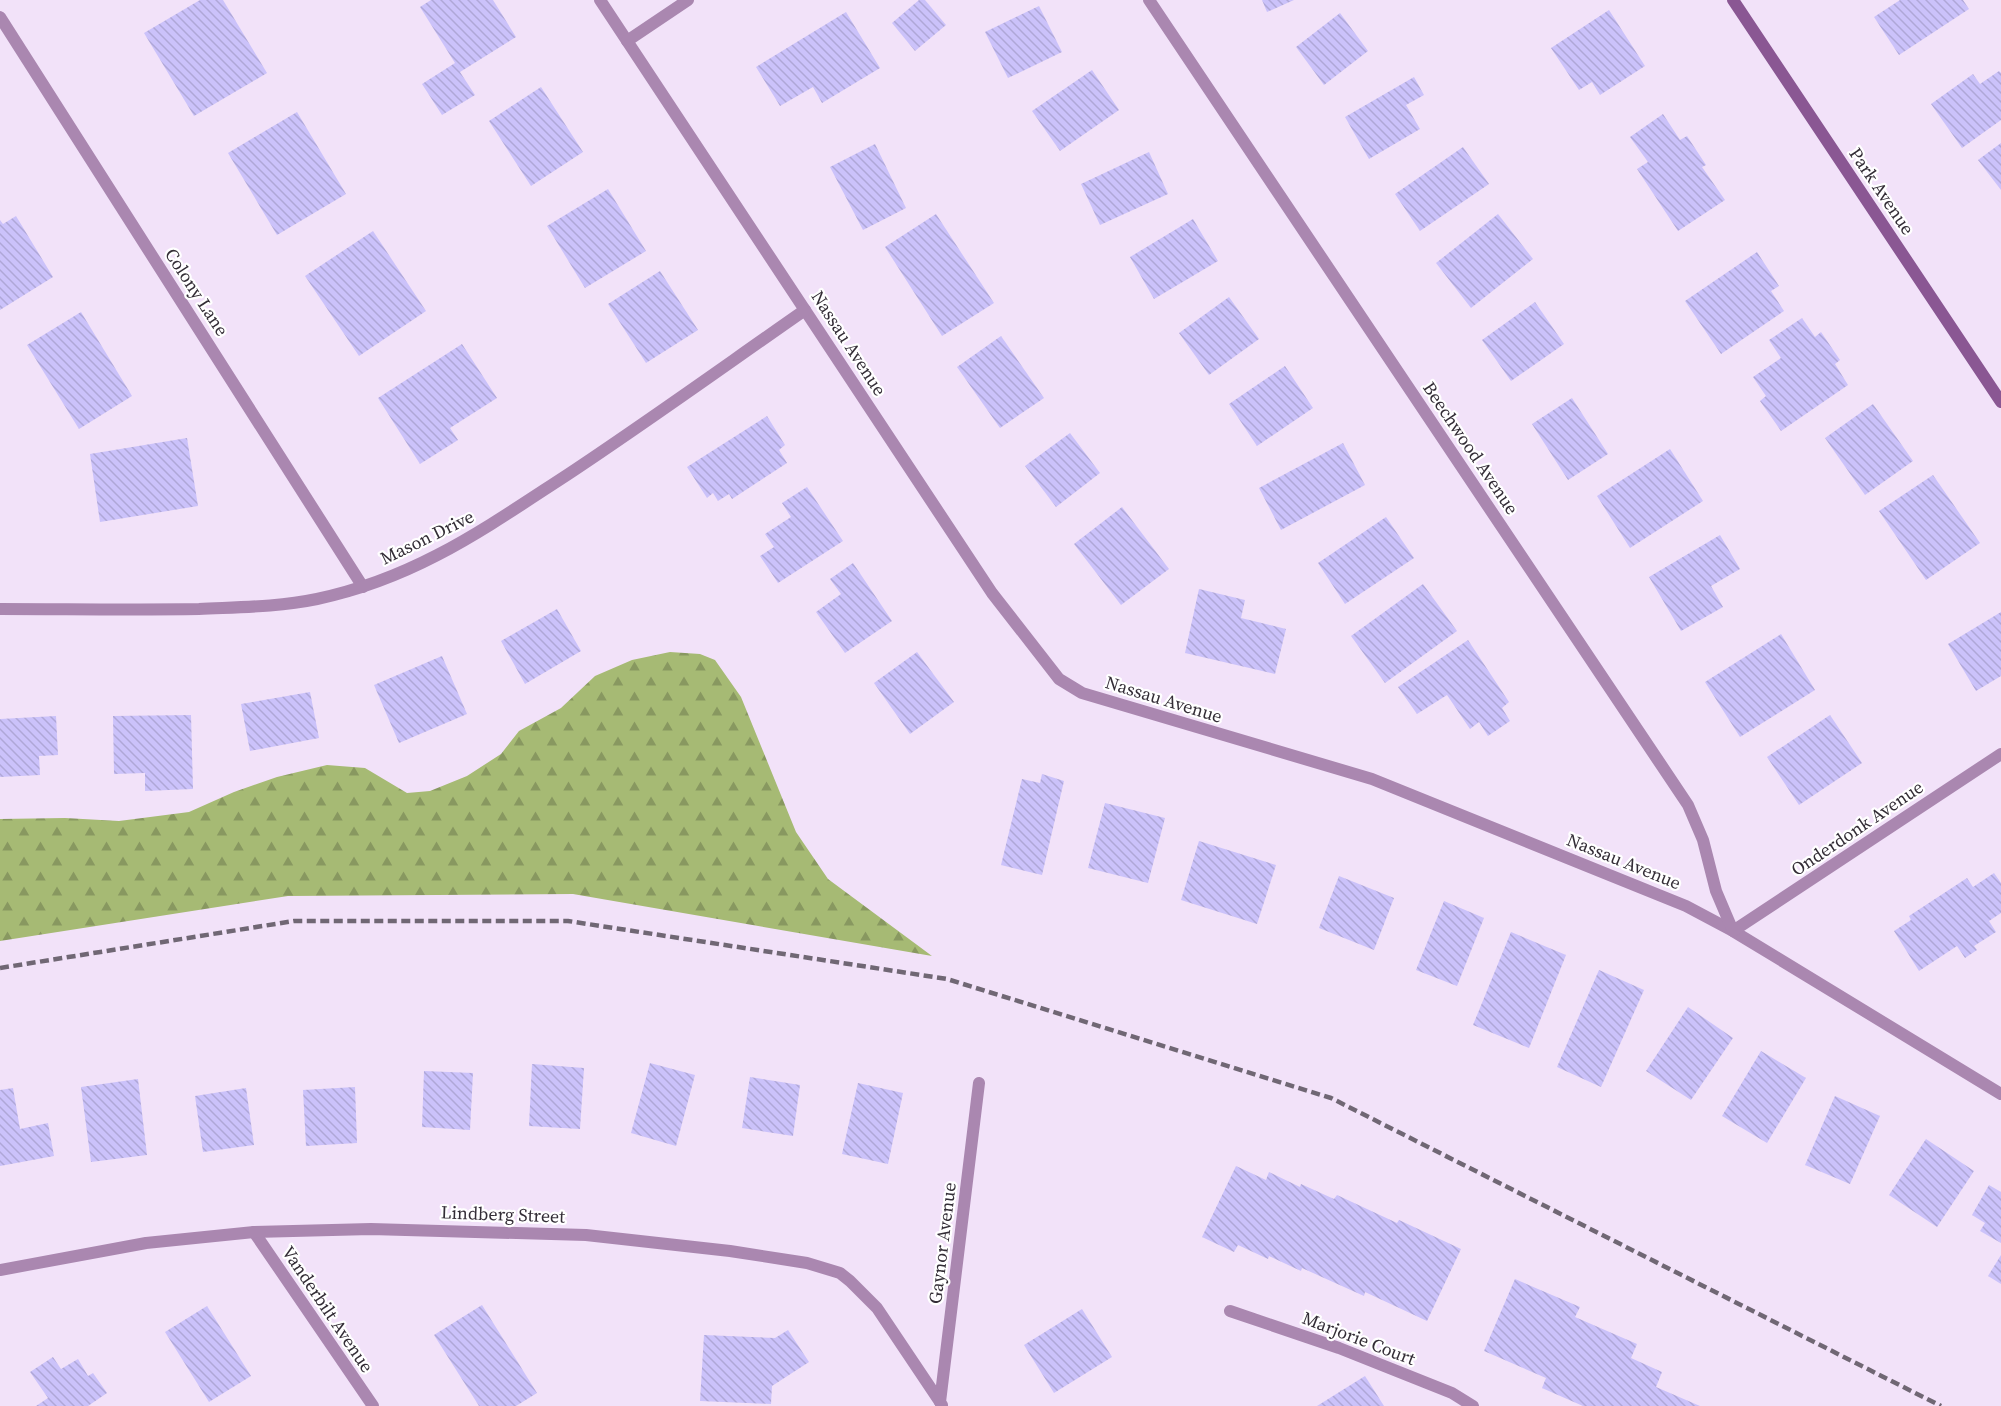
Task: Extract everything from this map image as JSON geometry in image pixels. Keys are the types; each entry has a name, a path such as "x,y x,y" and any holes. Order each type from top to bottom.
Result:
{"street":[{"name":"Nassau Avenue","path":"600,0 992,593 1059,680 1082,693 1372,779 1686,906 1734,931 2001,1094"},
{"path":"627,40 688,0"},
{"name":"Beechwood Avenue","path":"1149,0 1688,805 1703,840 1716,891 1734,931"},
{"name":"Park Avenue","path":"1733,0 2001,402"},
{"name":"Colony Lane","path":"0,17 363,587"},
{"name":"Mason Drive","path":"0,609 160,610 267,606 316,599 363,587 403,572 474,536 596,456 806,310"},
{"name":"Onderdonk Avenue","path":"1734,931 2001,754"},
{"name":"Gaynor Avenue","path":"942,1404 979,1083"},
{"name":"Lindberg Street","path":"0,1270 146,1243 254,1232 371,1229 586,1235 730,1251 807,1263 840,1273 864,1293 877,1308 942,1404"},
{"name":"Vanderbilt Avenue","path":"254,1232 373,1406"},
{"name":"Marjorie Court","path":"1230,1311 1339,1348 1452,1393 1473,1406"}],"green space":[{"path":"670,652 700,654 715,660 741,697 796,832 828,879 932,956 573,894 288,896 0,941 0,819 65,818 119,821 189,812 234,792 277,777 327,765 365,768 407,793 430,791 467,776 501,754 519,731 561,708 595,676 632,660"}],"building":[{"path":"200,0 223,0 267,73 194,116 144,33"},
{"path":"431,0 493,0 516,37 460,72 475,95 442,115 422,84 455,63 420,7"},
{"path":"919,0 925,0 946,25 915,51 892,23"},
{"path":"1262,0 1294,0 1267,12"},
{"path":"1900,0 1963,0 1969,9 1899,55 1874,17"},
{"path":"1039,6 1062,52 1008,78 985,32"},
{"path":"1609,10 1645,66 1600,95 1592,82 1579,90 1551,48"},
{"path":"846,12 880,68 822,103 813,87 780,106 756,67"},
{"path":"1340,13 1368,51 1324,85 1296,47"},
{"path":"1092,70 1119,110 1060,151 1032,111"},
{"path":"1999,71 2001,73 2001,120 1962,148 1931,104 1973,74 1980,84"},
{"path":"1414,77 1424,95 1406,105 1420,129 1369,159 1345,117"},
{"path":"541,87 583,152 531,186 489,121"},
{"path":"297,112 346,194 277,235 228,153"},
{"path":"1663,114 1680,140 1687,136 1706,165 1702,167 1725,200 1678,231 1637,169 1648,162 1630,137"},
{"path":"2001,143 2001,190 1978,160"},
{"path":"875,144 906,208 863,230 830,167"},
{"path":"1463,147 1489,184 1420,231 1395,194"},
{"path":"1149,152 1168,194 1100,225 1081,184"},
{"path":"608,189 646,251 585,288 547,226"},
{"path":"936,214 994,303 942,336 885,247"},
{"path":"1498,214 1533,259 1471,308 1436,263"},
{"path":"16,216 53,277 0,310 0,220 3,224"},
{"path":"1193,219 1218,261 1154,299 1130,257"},
{"path":"373,231 426,311 359,356 305,276"},
{"path":"1757,252 1779,286 1771,291 1784,311 1721,354 1685,301"},
{"path":"660,271 698,330 646,363 608,304"},
{"path":"1229,297 1259,339 1209,375 1179,333"},
{"path":"1535,302 1564,344 1511,381 1482,340"},
{"path":"81,312 132,396 79,429 27,345"},
{"path":"1802,318 1815,337 1821,332 1840,360 1835,364 1848,385 1781,431 1760,401 1766,396 1753,377 1781,358 1769,340"},
{"path":"1001,336 1044,398 1000,428 957,367"},
{"path":"462,344 497,398 450,428 458,440 420,464 378,398"},
{"path":"1285,366 1313,408 1257,446 1229,404"},
{"path":"1572,398 1608,454 1568,480 1532,424"},
{"path":"1873,404 1913,461 1865,495 1825,438"},
{"path":"767,416 785,445 779,450 787,463 732,499 729,494 718,501 713,493 707,498 687,467"},
{"path":"1070,433 1100,473 1056,507 1025,466"},
{"path":"187,438 198,506 100,522 90,454"},
{"path":"1343,443 1365,485 1281,530 1259,488"},
{"path":"1670,449 1703,501 1630,548 1597,496"},
{"path":"1933,475 1980,543 1926,580 1879,511"},
{"path":"807,487 843,541 778,583 760,556 774,547 765,534 791,517 782,503"},
{"path":"1122,507 1169,569 1121,605 1074,544"},
{"path":"1386,517 1414,558 1345,604 1318,563"},
{"path":"1720,535 1740,569 1711,586 1723,607 1681,631 1649,577"},
{"path":"853,563 892,621 845,653 816,612 841,594 830,579"},
{"path":"1423,584 1457,631 1385,683 1351,636"},
{"path":"1199,589 1245,600 1241,618 1286,629 1275,674 1185,653"},
{"path":"557,609 581,651 525,684 501,641"},
{"path":"2001,612 2001,676 1976,691 1948,644"},
{"path":"1781,634 1815,690 1740,737 1705,682"},
{"path":"1468,640 1509,702 1502,708 1510,721 1488,736 1479,722 1470,729 1447,695 1417,714 1398,687"},
{"path":"917,652 954,702 910,734 874,683"},
{"path":"442,656 467,714 399,743 374,685"},
{"path":"310,692 319,738 250,751 241,704"},
{"path":"191,715 193,789 145,791 145,773 114,774 113,716"},
{"path":"1830,715 1862,763 1799,805 1767,757"},
{"path":"56,716 58,755 39,756 40,775 0,777 0,719"},
{"path":"1042,774 1064,781 1042,875 1001,865 1022,779 1040,783"},
{"path":"1105,803 1165,818 1148,883 1088,868"},
{"path":"1199,841 1276,865 1257,924 1181,900"},
{"path":"1994,873 2001,883 2001,913 1989,921 1996,932 1974,946 1977,950 1965,958 1957,946 1919,971 1894,931 1911,920 1909,916 1967,878 1973,887"},
{"path":"1339,876 1394,898 1374,950 1319,928"},
{"path":"1444,901 1484,918 1457,986 1416,970"},
{"path":"1511,932 1566,955 1529,1048 1473,1025"},
{"path":"1599,970 1644,990 1601,1087 1557,1067"},
{"path":"1688,1007 1733,1038 1691,1100 1646,1071"},
{"path":"1761,1051 1806,1078 1767,1143 1722,1116"},
{"path":"650,1063 695,1075 676,1146 631,1133"},
{"path":"532,1064 584,1068 580,1129 529,1126"},
{"path":"424,1071 473,1073 470,1130 422,1127"},
{"path":"750,1077 800,1085 793,1136 742,1128"},
{"path":"138,1079 147,1155 91,1162 81,1087"},
{"path":"858,1083 903,1093 888,1164 842,1154"},
{"path":"355,1087 357,1143 306,1146 303,1090"},
{"path":"13,1088 20,1129 48,1123 54,1156 0,1166 0,1090"},
{"path":"246,1088 254,1145 203,1152 195,1096"},
{"path":"1835,1096 1880,1116 1850,1184 1805,1165"},
{"path":"1926,1139 1974,1171 1937,1227 1889,1195"},
{"path":"1236,1166 1266,1180 1269,1172 1300,1187 1301,1184 1334,1199 1337,1195 1397,1223 1399,1220 1461,1249 1427,1321 1365,1292 1364,1296 1302,1268 1301,1271 1238,1245 1234,1252 1202,1237"},
{"path":"1989,1185 2001,1192 2001,1243 1980,1231 1985,1223 1972,1215"},
{"path":"2001,1255 2001,1284 1988,1276"},
{"path":"1515,1279 1580,1307 1575,1317 1637,1344 1631,1358 1662,1372 1656,1387 1700,1406 1583,1406 1542,1388 1546,1378 1484,1351"},
{"path":"482,1305 537,1393 516,1406 479,1406 434,1335"},
{"path":"207,1306 251,1376 209,1402 165,1332"},
{"path":"1082,1309 1112,1357 1054,1393 1024,1345"},
{"path":"788,1330 809,1362 772,1386 771,1404 700,1401 704,1335 775,1338"},
{"path":"53,1357 61,1369 78,1359 88,1376 93,1373 107,1393 88,1406 36,1406 48,1398 30,1372"},
{"path":"1365,1376 1384,1406 1317,1406"}],"railway":[{"path":"0,968 294,921 568,921 947,979 1331,1098 1941,1406"}]}
